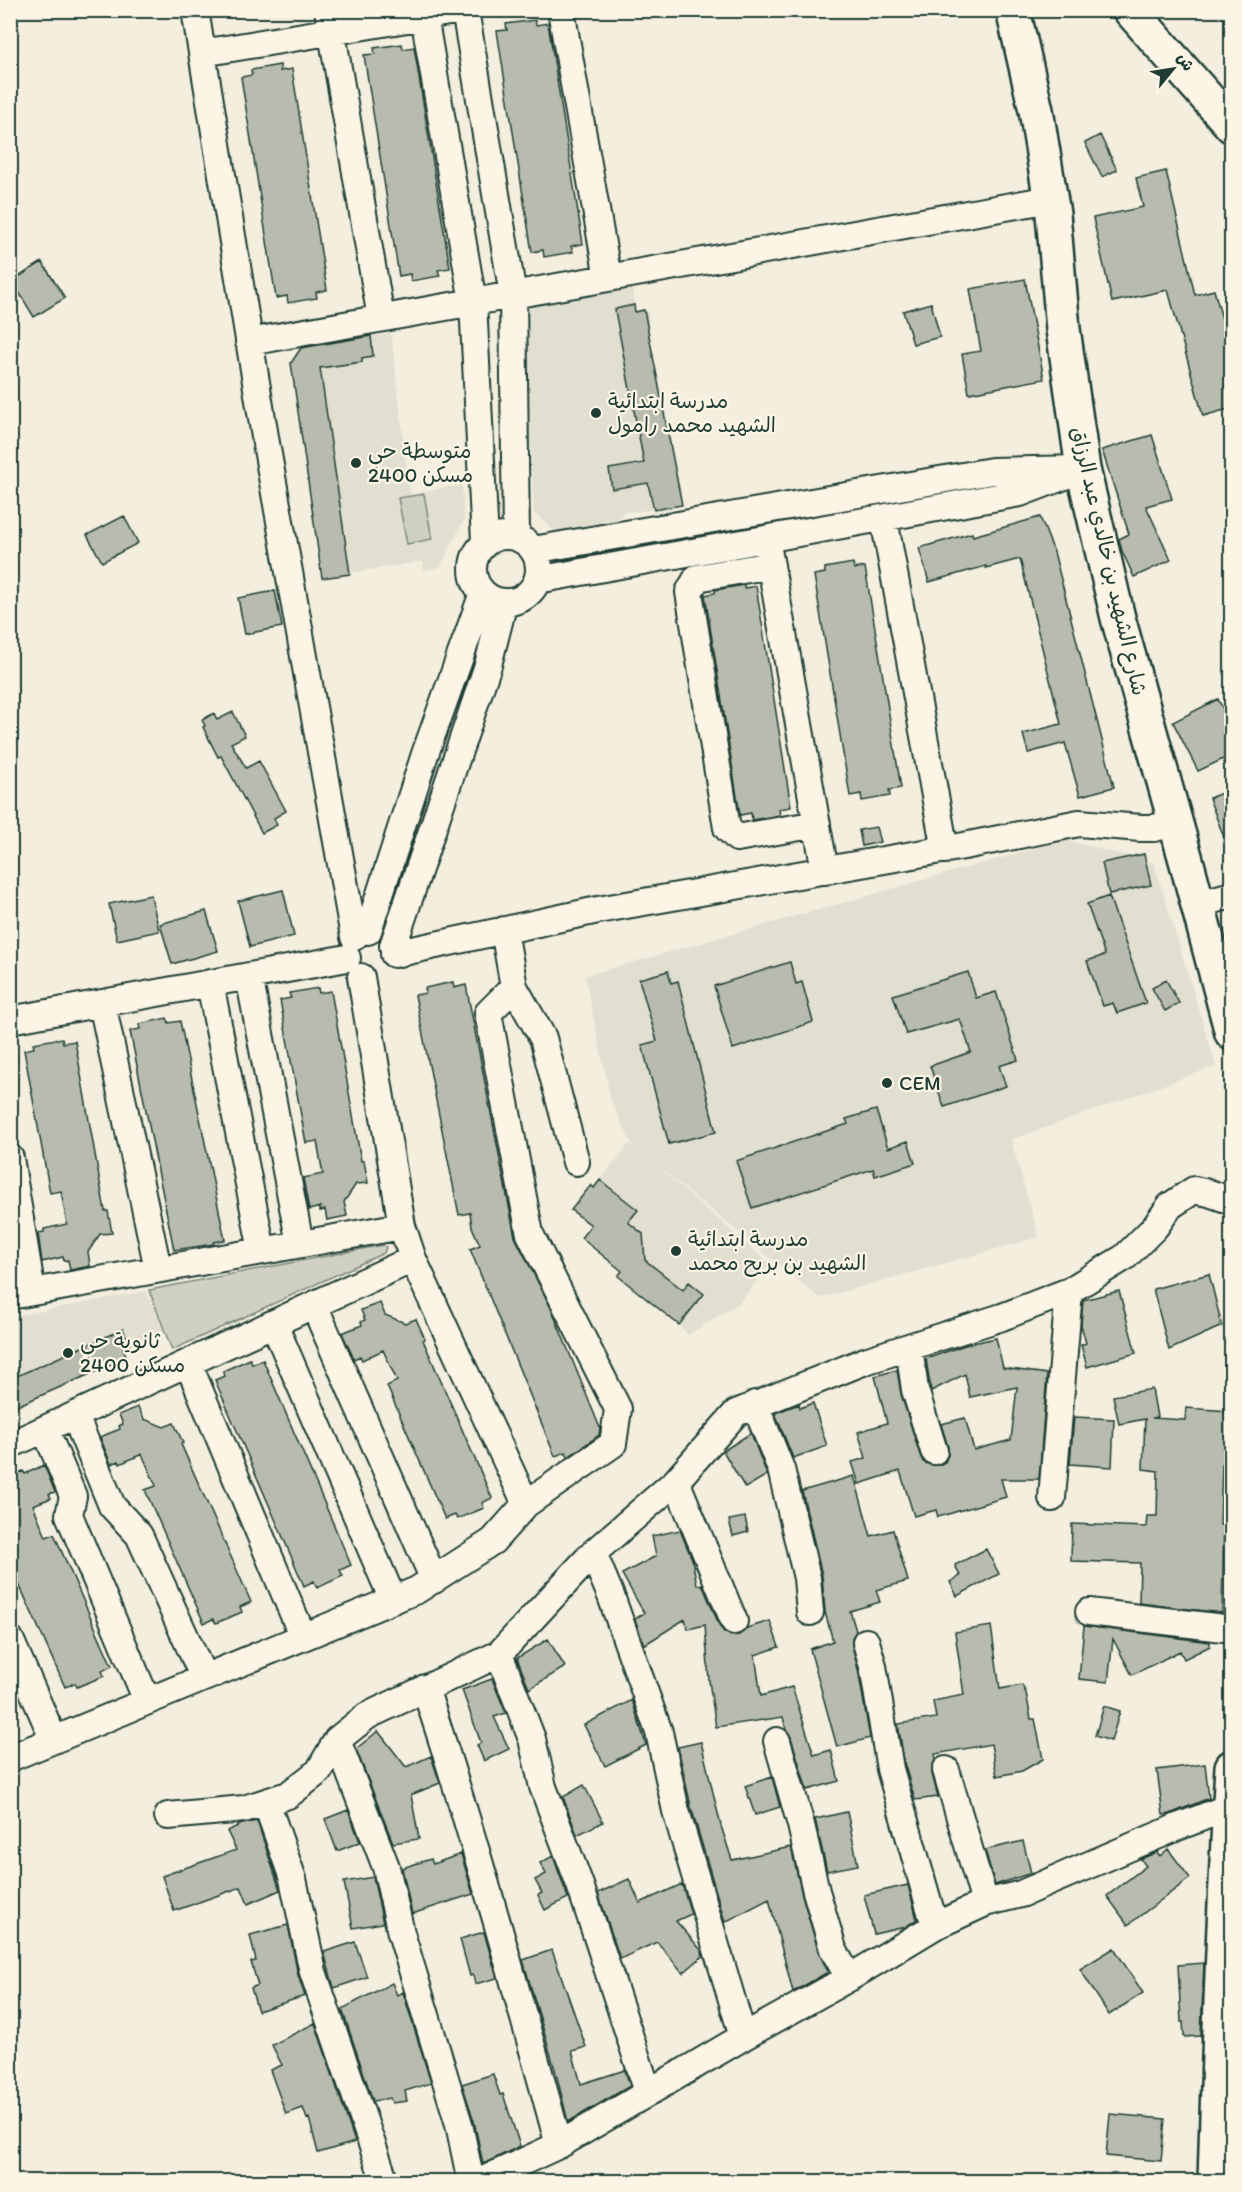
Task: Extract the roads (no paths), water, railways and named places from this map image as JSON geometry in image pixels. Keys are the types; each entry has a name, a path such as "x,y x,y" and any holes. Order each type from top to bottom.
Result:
{"main road":[{"name":"شارع الشهيد بن خالدي عبد الرزاق","path":"1013,10 1036,110 1051,199 1063,329 1083,469 1118,618 1232,1033"},
{"path":"1130,10 1232,126"},
{"path":"1215,2181 1228,1969 1229,1807 1232,1767"}],"street":[{"path":"195,10 249,342 358,951 402,1226 413,1259 526,1504"},
{"path":"202,53 330,21 463,10 513,295 525,543 538,559 537,580 524,597 515,601 493,597 476,584 473,573 478,551 485,542 495,537 506,536 525,543 992,471 1083,469"},
{"path":"561,10 608,278"},
{"path":"423,14 473,302 485,542"},
{"path":"330,21 381,318"},
{"path":"249,342 1051,199"},
{"path":"537,580 1020,493 1083,469"},
{"path":"884,519 945,849"},
{"path":"766,540 825,870"},
{"path":"771,565 698,578 689,592 727,828 737,838 817,824"},
{"path":"493,597 488,665 394,950 394,962 384,975 369,979 358,951 425,754 493,597"},
{"path":"394,950 598,910 1079,823 1154,828 1175,822"},
{"path":"1198,904 1232,896"},
{"path":"504,930 514,987 543,1038 576,1162"},
{"path":"10,1020 249,976 358,951 383,934 394,950"},
{"path":"249,976 300,1244"},
{"path":"210,983 262,1251"},
{"path":"10,1758 417,1590 493,1541 526,1504 613,1444 618,1409 530,1234 488,1012 514,987"},
{"path":"102,1003 158,1269"},
{"path":"10,1158 21,1294 402,1226"},
{"path":"168,1816 244,1809 288,1795 319,1772 337,1740 367,1716 499,1654 592,1553 676,1481 736,1413 865,1361 1002,1317 1069,1291 1125,1257 1155,1227 1170,1206 1194,1191 1209,1193 1232,1201"},
{"path":"10,1445 413,1259"},
{"path":"1052,1498 1069,1291"},
{"path":"314,1305 434,1580"},
{"path":"274,1324 393,1600"},
{"path":"909,1347 915,1390 934,1451"},
{"path":"188,1363 303,1637"},
{"path":"755,1404 781,1469 807,1578 810,1612"},
{"path":"75,1416 112,1506 139,1535 204,1678"},
{"path":"45,1429 73,1496 69,1515 147,1701"},
{"path":"676,1481 734,1621"},
{"path":"73,1496 103,1485"},
{"path":"592,1553 615,1607 658,1732 676,1811 743,2037"},
{"path":"1089,1612 1232,1629"},
{"path":"10,1639 54,1740"},
{"path":"866,1642 873,1666 890,1769 935,1926"},
{"path":"499,1654 532,1739 543,1787 580,1885 648,2092"},
{"path":"425,1688 458,1788 559,2145"},
{"path":"337,1740 386,1867 401,1933 459,2124 471,2181"},
{"path":"777,1741 833,1949 849,1978"},
{"path":"946,1770 985,1903"},
{"path":"266,1802 293,1879 313,1972 385,2181"},
{"path":"479,2181 559,2145 935,1926 985,1903 1021,1894 1229,1807"}],"place":[{"name":"مدرسة ابتدائية الشهيد محمد رامول","path":"596,413"},
{"name":"متوسطة حي 2400 مسكن","path":"356,463"},
{"name":"CEM","path":"887,1083"},
{"name":"مدرسة ابتدائية الشهيد بن بريح محمد","path":"676,1251"},
{"name":"ثانوية حي 2400 مسكن","path":"68,1353"}]}
